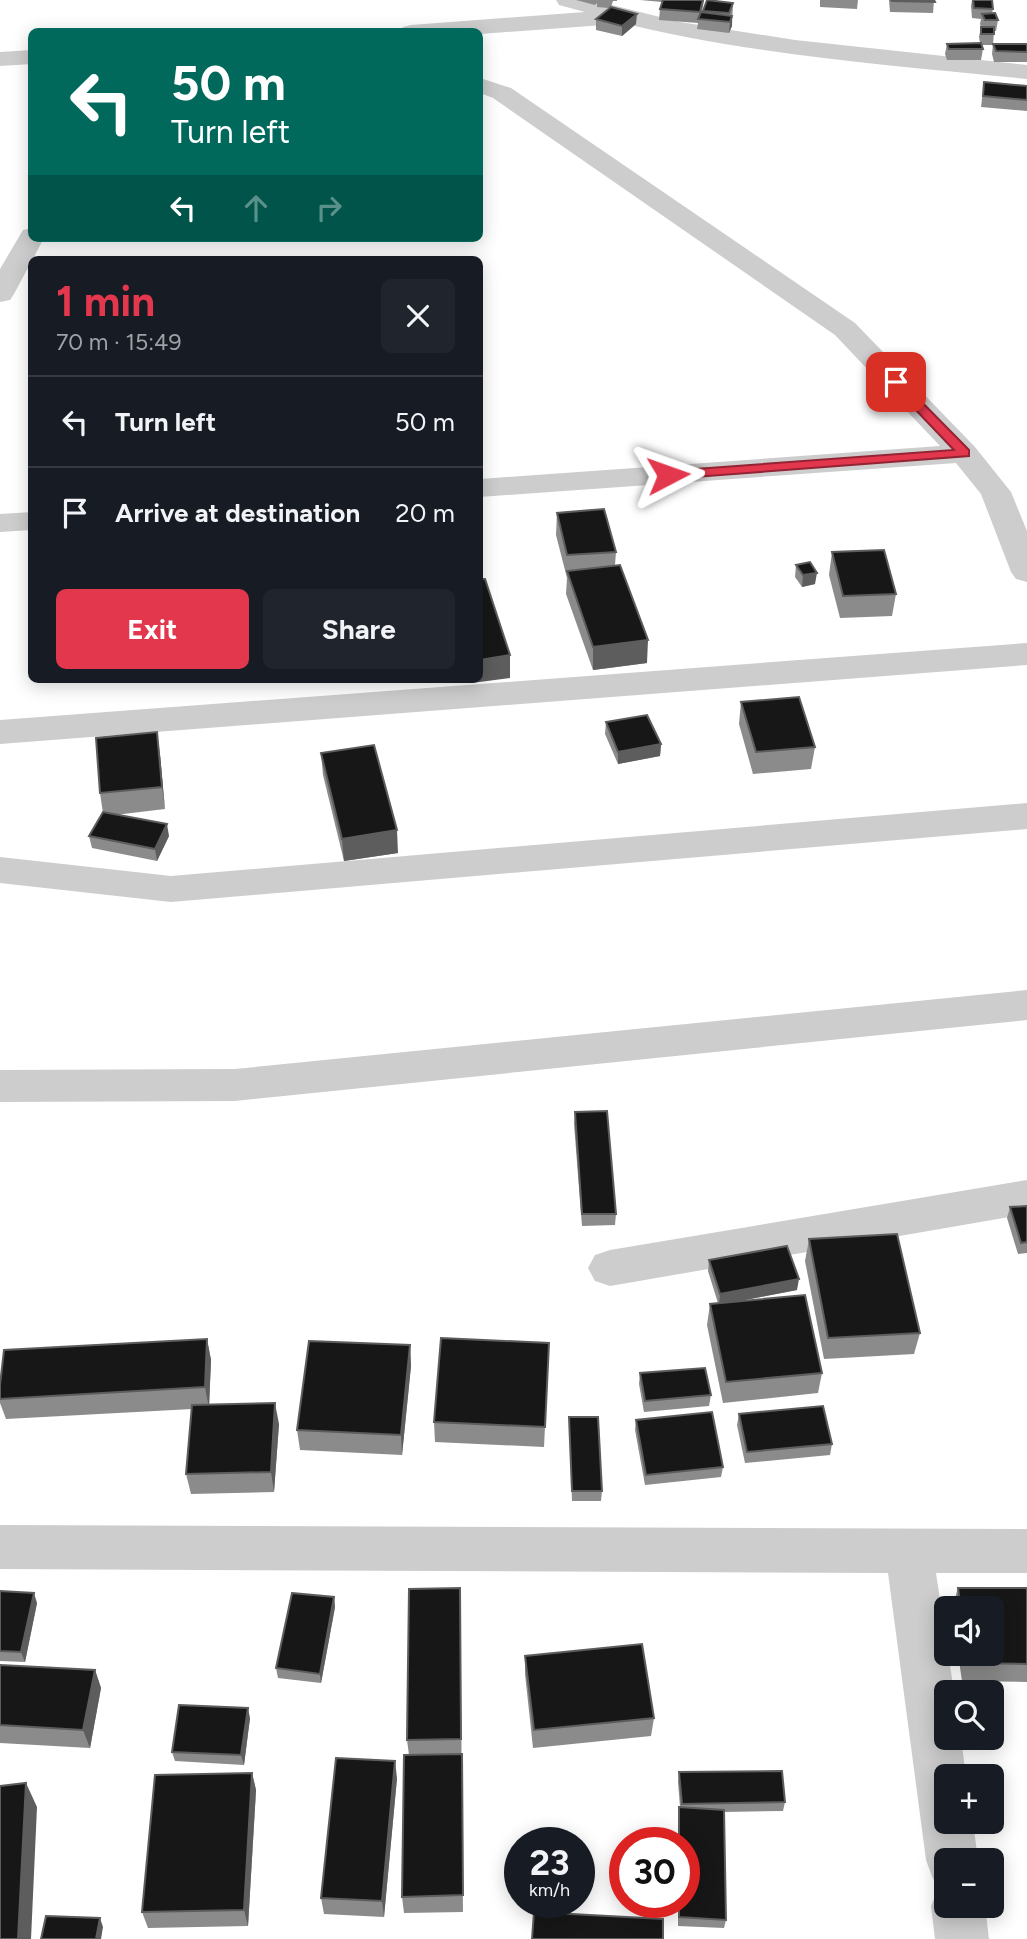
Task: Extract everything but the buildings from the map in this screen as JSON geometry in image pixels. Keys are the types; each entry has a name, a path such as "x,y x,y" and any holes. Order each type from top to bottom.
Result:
{"street":[{"path":"567,0 620,17 793,46 1027,72"},
{"path":"467,28 620,17"},
{"path":"745,18 793,46"},
{"path":"0,59 28,57"},
{"path":"483,86 502,93 845,329 964,453 996,492 1027,572"},
{"path":"0,294 29,242"},
{"path":"483,488 964,453"},
{"path":"0,523 28,521"},
{"path":"0,732 1027,654"},
{"path":"0,870 171,889 1027,816"},
{"path":"0,1086 235,1085 1027,1005"},
{"path":"610,1268 1027,1197"},
{"path":"0,1547 1027,1551"},
{"path":"909,1550 950,1848"},
{"path":"959,1918 962,1939"}],"route":[{"path":"668,475 964,453 896,382"}]}
